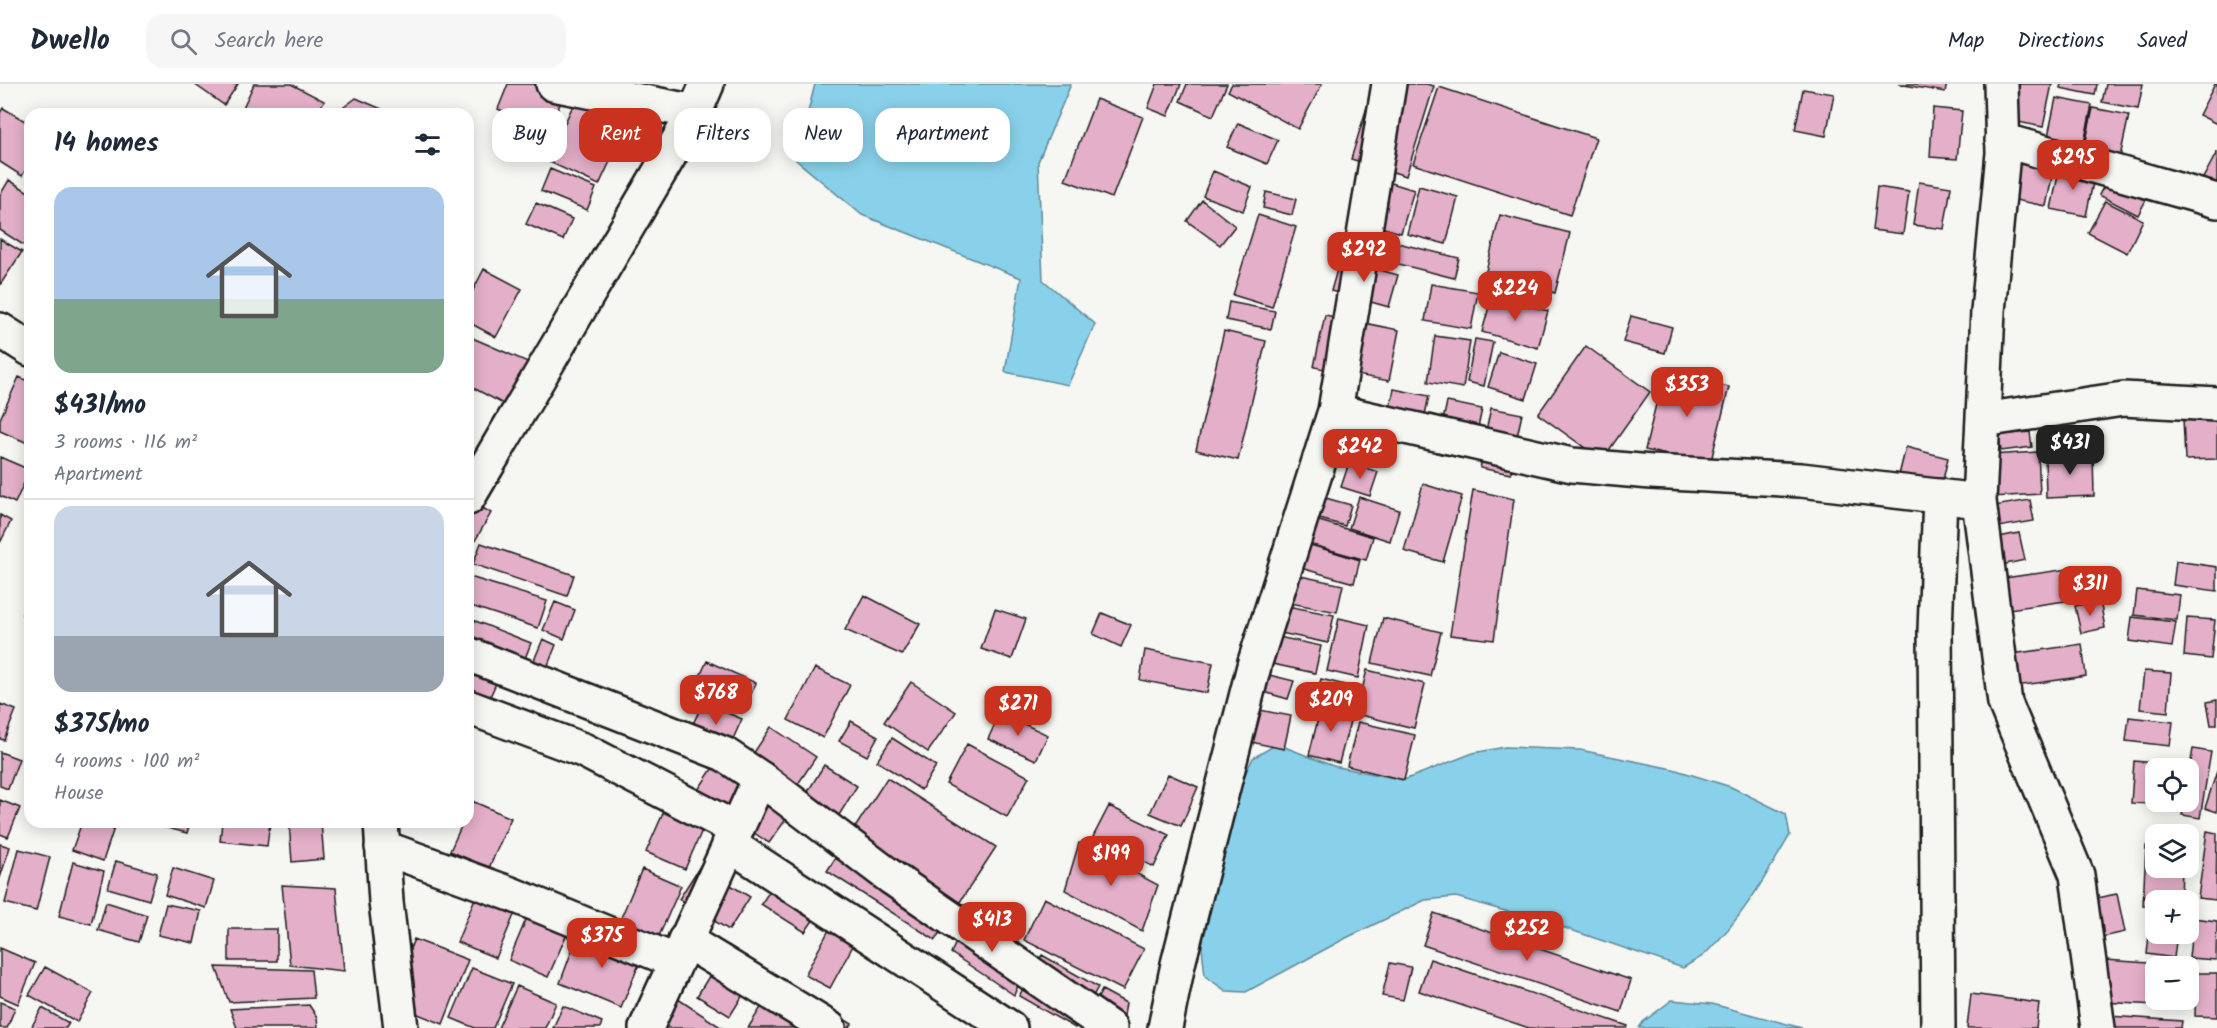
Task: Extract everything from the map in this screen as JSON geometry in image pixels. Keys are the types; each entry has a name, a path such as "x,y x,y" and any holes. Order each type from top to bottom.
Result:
{"street":[{"path":"474,488 701,98 553,84"},
{"path":"1165,1028 1178,964 1255,662 1335,411 1389,84"},
{"path":"2001,84 2003,153 1988,311 1979,501 2005,703 2077,875 2098,1028"},
{"path":"2002,140 2217,201"},
{"path":"0,330 24,345"},
{"path":"1983,420 2123,399 2217,404"},
{"path":"1335,411 1572,465 1651,472 1801,480 1979,501"},
{"path":"1938,1028 1935,631 1940,496"},
{"path":"474,656 724,754 760,778 892,878 1110,1028"},
{"path":"474,709 584,750 733,836 1010,1028"},
{"path":"646,1028 760,778"},
{"path":"401,1028 386,902 381,835 511,894 680,951 830,1028"}],"water":[{"path":"815,84 1071,84 1038,162 1043,280 1095,324 1068,385 1005,372 1021,278 862,215 798,162 863,162 863,108 809,108"},
{"path":"1277,744 1333,766 1404,780 1473,753 1505,747 1580,750 1673,769 1731,787 1786,814 1790,835 1752,897 1731,926 1704,955 1683,968 1565,928 1456,897 1425,900 1346,938 1246,992 1226,991 1205,976 1202,947 1206,893 1236,792 1253,758"},
{"path":"1672,1000 1712,1004 1802,1028 1639,1028 1643,1022"}],"building":[{"path":"194,84 238,84 224,105"},
{"path":"254,84 291,84 324,101 320,108 243,108"},
{"path":"508,84 537,84 564,95 558,108 498,108"},
{"path":"1157,84 1181,84 1168,116 1148,108"},
{"path":"1187,84 1227,84 1213,116 1180,101"},
{"path":"1232,84 1322,84 1298,129 1228,91"},
{"path":"1374,84 1434,86 1406,176 1351,159"},
{"path":"1898,84 1947,84 1945,92"},
{"path":"2015,84 2052,84 2043,127 2008,120"},
{"path":"2061,84 2097,84 2095,95 2060,88"},
{"path":"2106,84 2143,84 2138,109 2102,102"},
{"path":"2217,84 2217,124 2199,115"},
{"path":"1439,87 1596,138 1570,215 1413,164"},
{"path":"1803,89 1834,94 1826,136 1795,130"},
{"path":"577,97 601,108 579,108 579,162 610,162 599,185 549,162 567,162 567,118"},
{"path":"356,98 379,108 343,108"},
{"path":"2056,98 2092,105 2083,148 2047,141"},
{"path":"1096,99 1143,117 1112,198 1065,180"},
{"path":"3,108 24,120 24,172 22,176 0,162 0,113"},
{"path":"1933,108 1962,111 1957,159 1930,157"},
{"path":"2093,108 2129,115 2120,157 2084,150"},
{"path":"1238,123 1278,140 1267,164 1227,147"},
{"path":"2217,152 2217,188 2202,180"},
{"path":"2019,156 2055,163 2046,206 2010,199"},
{"path":"2116,163 2155,183 2138,215 2099,195"},
{"path":"2060,166 2095,173 2086,216 2051,209"},
{"path":"550,169 596,188 587,210 541,191"},
{"path":"1213,171 1252,187 1243,211 1203,196"},
{"path":"1366,175 1414,190 1401,233 1353,219"},
{"path":"9,180 24,189 24,245 0,230 0,195"},
{"path":"1919,182 1951,187 1944,229 1913,225"},
{"path":"1419,186 1458,197 1446,244 1407,234"},
{"path":"1877,187 1909,192 1903,234 1872,230"},
{"path":"1266,192 1296,199 1292,215 1263,208"},
{"path":"1202,200 1235,226 1220,245 1187,221"},
{"path":"2105,201 2143,220 2127,253 2088,233"},
{"path":"536,203 572,219 563,240 526,224"},
{"path":"1258,215 1296,227 1272,307 1233,295"},
{"path":"1500,215 1570,233 1555,293 1485,275"},
{"path":"1373,237 1459,258 1454,278 1375,258"},
{"path":"0,239 22,252 0,285"},
{"path":"1340,259 1398,275 1389,307 1331,291"},
{"path":"484,269 522,289 496,337 474,325 474,288"},
{"path":"1431,284 1478,292 1471,329 1425,321"},
{"path":"1492,296 1548,311 1538,348 1482,332"},
{"path":"1229,302 1275,311 1271,329 1226,320"},
{"path":"1325,315 1399,330 1389,381 1314,367"},
{"path":"1631,316 1672,327 1665,353 1623,342"},
{"path":"1224,331 1266,341 1238,460 1196,450"},
{"path":"1435,336 1470,341 1463,388 1428,382"},
{"path":"474,339 530,363 505,405 474,388"},
{"path":"1475,339 1493,342 1484,386 1467,382"},
{"path":"1586,346 1650,392 1602,460 1538,414"},
{"path":"1499,352 1537,364 1526,399 1488,387"},
{"path":"1664,371 1729,387 1710,465 1645,450"},
{"path":"19,377 24,379 24,441 0,431 0,419"},
{"path":"1394,389 1429,396 1418,447 1383,440"},
{"path":"1447,402 1482,409 1471,460 1436,453"},
{"path":"1491,408 1522,414 1516,441 1485,435"},
{"path":"2217,416 2217,459 2185,460 2183,418"},
{"path":"2030,432 2032,447 2001,451 1999,435"},
{"path":"1486,441 1517,447 1511,474 1480,468"},
{"path":"1906,447 1948,458 1940,493 1897,483"},
{"path":"2038,452 2040,494 1992,497 1990,455"},
{"path":"2093,454 2094,496 2046,498 2045,456"},
{"path":"0,457 24,467 24,483 15,503 0,496"},
{"path":"1349,463 1378,472 1370,496 1341,487"},
{"path":"1423,484 1462,496 1443,562 1404,551"},
{"path":"1473,490 1514,499 1494,640 1450,635"},
{"path":"1322,497 1351,505 1345,526 1316,518"},
{"path":"1359,497 1399,510 1390,541 1349,528"},
{"path":"2030,500 2034,521 1998,527 1994,506"},
{"path":"474,503 491,513 474,543"},
{"path":"0,515 11,521 0,543"},
{"path":"1316,520 1373,537 1366,560 1309,544"},
{"path":"2019,533 2025,560 2001,565 1994,538"},
{"path":"481,543 574,575 567,596 474,564"},
{"path":"1304,543 1360,560 1354,583 1297,567"},
{"path":"2176,561 2217,567 2217,591 2173,585"},
{"path":"2068,569 2072,600 2002,610 1998,579"},
{"path":"1291,574 1343,585 1337,612 1285,602"},
{"path":"474,578 547,601 538,628 474,607"},
{"path":"2137,590 2180,595 2177,620 2134,615"},
{"path":"864,595 920,624 902,655 845,630"},
{"path":"2100,600 2105,628 2081,633 2075,606"},
{"path":"555,602 575,610 564,639 543,630"},
{"path":"1282,605 1334,615 1328,643 1276,632"},
{"path":"995,609 1026,619 1012,659 981,649"},
{"path":"1102,613 1131,625 1121,647 1093,634"},
{"path":"2132,617 2176,622 2172,647 2129,641"},
{"path":"1339,618 1369,625 1358,678 1327,671"},
{"path":"1383,618 1441,632 1430,676 1372,663"},
{"path":"2187,618 2215,620 2211,659 2184,656"},
{"path":"474,620 531,643 524,661 474,641"},
{"path":"1269,635 1321,646 1315,673 1263,662"},
{"path":"543,639 556,645 546,670 532,665"},
{"path":"2082,644 2086,676 2016,686 2012,654"},
{"path":"1145,650 1213,663 1207,693 1140,680"},
{"path":"707,661 756,683 742,713 693,691"},
{"path":"815,668 850,685 823,738 788,720"},
{"path":"474,669 498,679 489,699 474,693"},
{"path":"1367,670 1425,684 1414,728 1356,714"},
{"path":"2144,671 2171,673 2168,712 2140,709"},
{"path":"1257,672 1294,681 1288,699 1253,689"},
{"path":"1321,679 1357,688 1352,706 1316,696"},
{"path":"911,682 956,712 928,752 884,722"},
{"path":"2217,700 2217,725 2211,725 2207,702"},
{"path":"703,703 742,719 728,750 689,732"},
{"path":"1322,703 1353,710 1339,763 1309,755"},
{"path":"0,704 16,710 4,740 0,739"},
{"path":"1249,708 1291,716 1284,749 1242,740"},
{"path":"1000,713 1048,735 1036,760 988,739"},
{"path":"2129,717 2173,722 2170,746 2126,741"},
{"path":"851,721 878,736 867,756 839,741"},
{"path":"1358,722 1415,735 1404,780 1347,766"},
{"path":"771,727 816,757 798,784 753,754"},
{"path":"892,738 936,766 921,790 877,761"},
{"path":"967,744 1029,777 1007,817 946,784"},
{"path":"2193,749 2211,752 2200,818 2182,815 2183,812 2199,812 2199,758 2192,758"},
{"path":"0,752 19,759 8,789 0,786"},
{"path":"718,760 792,811 769,843 696,793"},
{"path":"2134,761 2145,762 2145,804 2131,803"},
{"path":"824,765 857,786 826,836 793,816"},
{"path":"2217,771 2217,812 2205,808"},
{"path":"1168,774 1198,787 1181,826 1150,813"},
{"path":"887,778 996,847 935,940 827,871"},
{"path":"0,800 20,808 8,837 0,834"},
{"path":"474,802 511,818 489,868 450,851 460,828 474,828"},
{"path":"668,802 707,819 685,869 646,852"},
{"path":"1109,806 1169,835 1154,867 1093,837"},
{"path":"80,828 114,828 103,861 72,850"},
{"path":"168,828 188,828 187,833"},
{"path":"221,828 269,828 267,846 220,841"},
{"path":"289,828 321,828 324,859 292,862"},
{"path":"2207,831 2217,833 2216,900 2199,898"},
{"path":"1079,843 1158,885 1142,931 1065,890"},
{"path":"0,844 10,847 0,878"},
{"path":"19,849 50,857 36,911 5,903"},
{"path":"116,861 157,873 149,900 108,888"},
{"path":"73,862 104,871 91,924 59,916"},
{"path":"700,866 750,897 729,930 679,899"},
{"path":"2145,866 2145,878 2182,878 2181,890 2145,890 2145,905 2143,905"},
{"path":"173,868 214,881 206,908 165,895"},
{"path":"642,869 681,886 659,936 620,920"},
{"path":"777,880 821,909 805,932 761,904"},
{"path":"282,885 336,888 344,971 290,965"},
{"path":"478,891 517,908 496,958 457,942"},
{"path":"2117,894 2125,932 2098,938 2091,899"},
{"path":"1044,898 1144,949 1123,990 1024,940"},
{"path":"106,902 147,915 139,942 98,930"},
{"path":"166,904 201,911 194,943 158,935"},
{"path":"530,910 570,927 548,977 509,960"},
{"path":"970,912 1032,953 1014,995 951,953"},
{"path":"1434,913 1631,980 1621,1012 1423,945"},
{"path":"2199,919 2217,921 2216,960 2189,956 2190,944 2199,944"},
{"path":"830,928 855,942 830,988 805,975"},
{"path":"229,929 277,929 277,961 229,961"},
{"path":"578,934 644,952 621,1008 560,983"},
{"path":"414,939 468,960 443,1024 388,1002"},
{"path":"2148,944 2176,944 2174,956 2147,954"},
{"path":"728,945 761,966 730,1016 697,996"},
{"path":"0,948 35,963 18,1004 0,996"},
{"path":"1042,955 1098,987 1075,1028 1019,996"},
{"path":"1430,959 1628,1026 1627,1028 1529,1028 1419,991"},
{"path":"2105,960 2145,963 2145,1004 2102,1002"},
{"path":"1390,963 1411,967 1403,1000 1382,996"},
{"path":"45,967 93,993 77,1022 29,995"},
{"path":"216,967 311,970 314,998 229,1002"},
{"path":"472,968 512,984 493,1028 475,1028 451,1018"},
{"path":"2199,973 2217,973 2217,1017 2195,1016 2195,1010 2199,1010"},
{"path":"779,979 852,1024 849,1028 748,1028"},
{"path":"517,986 556,1003 545,1028 498,1028"},
{"path":"1102,990 1126,1003 1122,1028 1082,1028"},
{"path":"1971,994 2039,1003 2036,1028 1967,1028"},
{"path":"678,999 722,1028 659,1028"},
{"path":"0,1002 15,1008 7,1028 0,1028"},
{"path":"309,1005 317,1017 318,1028 237,1028 230,1009"},
{"path":"563,1006 602,1022 600,1028 553,1028"},
{"path":"42,1008 69,1023 66,1028 31,1028"},
{"path":"2109,1016 2182,1021 2181,1028 2108,1028"}]}
